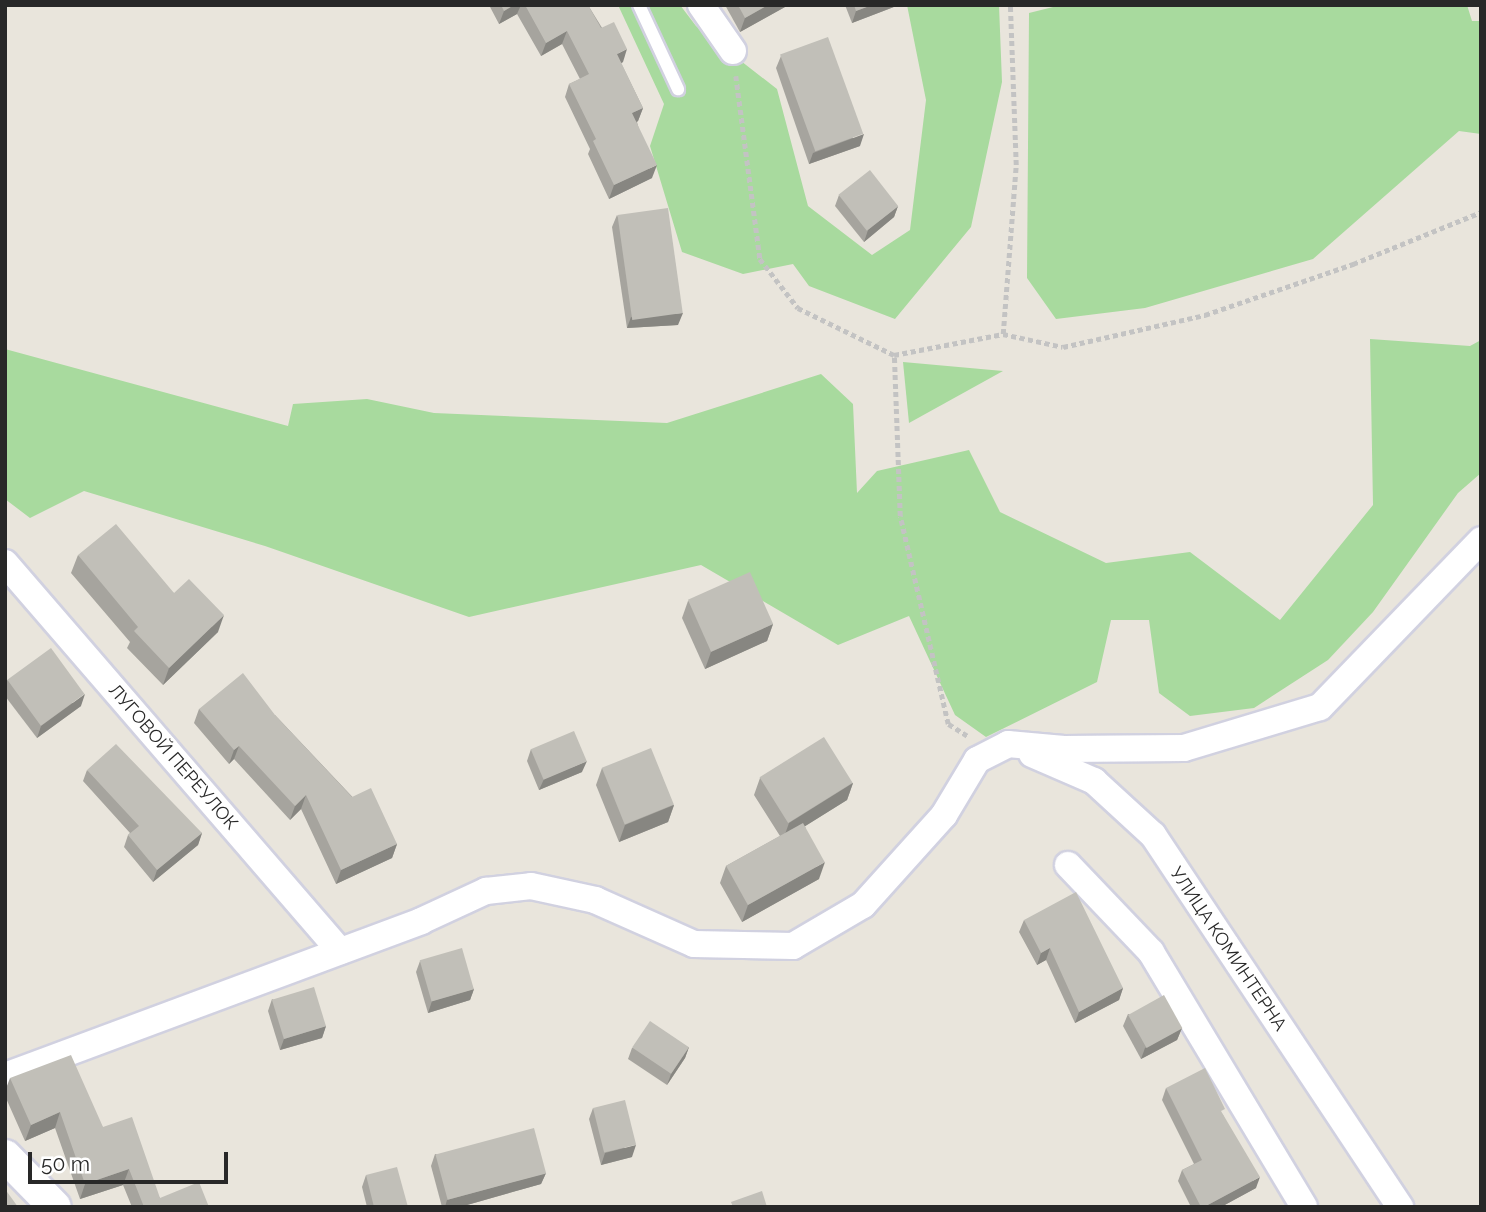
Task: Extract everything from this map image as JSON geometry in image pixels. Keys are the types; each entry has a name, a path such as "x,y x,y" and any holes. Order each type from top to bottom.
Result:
{"street":[{"path":"701,5 733,51"},
{"path":"5,1076 340,951 486,891 531,886 595,900 694,944 793,946 863,905 944,815 977,760 1000,748 1184,748 1320,707 1481,540"},
{"name":"ЛУГОВОЙ ПЕРЕУЛОК","path":"5,563 340,951"},
{"name":"УЛИЦА КОМИНТЕРНА","path":"1000,748 1094,781 1153,835 1400,1207"},
{"path":"1068,865 1151,952 1304,1207"},
{"path":"5,1156 55,1207"}],"lane":[{"path":"639,5 678,89"}],"path":[{"path":"1003,334 1016,165 1010,5"},
{"path":"733,51 760,259 798,308 894,355 1003,334 1063,347 1205,315 1353,264 1481,212"},
{"path":"894,355 900,516 948,724 1000,748"}],"green space":[{"path":"618,5 680,5 696,26 777,89 808,206 872,255 910,230 926,100 907,5 999,5 1002,82 971,227 895,319 809,286 793,264 743,274 682,252 650,146 664,104"},
{"path":"1061,5 1467,5 1472,21 1481,21 1481,134 1459,131 1313,259 1145,308 1056,319 1027,278 1029,13"},
{"path":"1370,339 1470,346 1481,340 1481,473 1458,493 1373,612 1328,660 1254,708 1190,716 1159,693 1149,620 1111,620 1097,682 986,737 955,715 909,616 838,645 701,565 469,617 265,546 84,491 30,518 5,499 5,349 288,426 293,404 367,399 434,413 667,423 821,374 853,404 857,493 877,471 969,450 1000,512 1106,563 1190,552 1280,620 1373,505"},
{"path":"903,362 1003,371 909,423"}],"building":[{"path":"501,5 514,5 504,11"},
{"path":"525,5 588,5 601,28 614,22 627,49 617,54 643,108 632,113 657,165 614,185 593,141 596,139 569,84 589,74 567,31 546,43"},
{"path":"738,5 768,5 745,18"},
{"path":"854,5 872,5 856,11"},
{"path":"828,37 863,134 815,151 780,54"},
{"path":"870,170 898,206 867,231 838,195"},
{"path":"668,208 683,313 632,320 617,215"},
{"path":"116,524 174,593 189,579 224,615 169,668 134,631 138,627 78,555"},
{"path":"750,572 773,624 711,652 688,600"},
{"path":"51,648 85,694 41,726 7,680"},
{"path":"243,673 275,715 352,797 371,788 397,844 341,870 306,795 295,806 239,746 234,750 199,709"},
{"path":"574,731 587,761 544,780 531,749"},
{"path":"824,737 853,783 788,823 760,777"},
{"path":"116,744 202,833 157,870 128,835 139,826 87,770"},
{"path":"651,748 674,805 625,824 602,768"},
{"path":"803,823 825,862 748,905 726,866"},
{"path":"1076,892 1123,988 1079,1012 1050,948 1041,953 1024,920"},
{"path":"462,948 474,989 432,1001 420,960"},
{"path":"314,987 326,1026 284,1039 272,1000"},
{"path":"1164,995 1182,1028 1147,1048 1128,1015"},
{"path":"650,1021 689,1047 671,1074 632,1048"},
{"path":"71,1055 103,1127 132,1117 160,1198 199,1182 209,1207 144,1207 129,1169 85,1184 60,1112 31,1125 10,1078"},
{"path":"1205,1068 1225,1109 1221,1111 1260,1177 1201,1207 1182,1170 1202,1160 1166,1088"},
{"path":"625,1100 636,1145 604,1153 593,1108"},
{"path":"534,1128 546,1173 448,1200 435,1154"},
{"path":"397,1167 408,1207 374,1207 366,1175"},
{"path":"5,1189 18,1207 5,1207"},
{"path":"762,1191 767,1207 733,1207 731,1202"}]}
